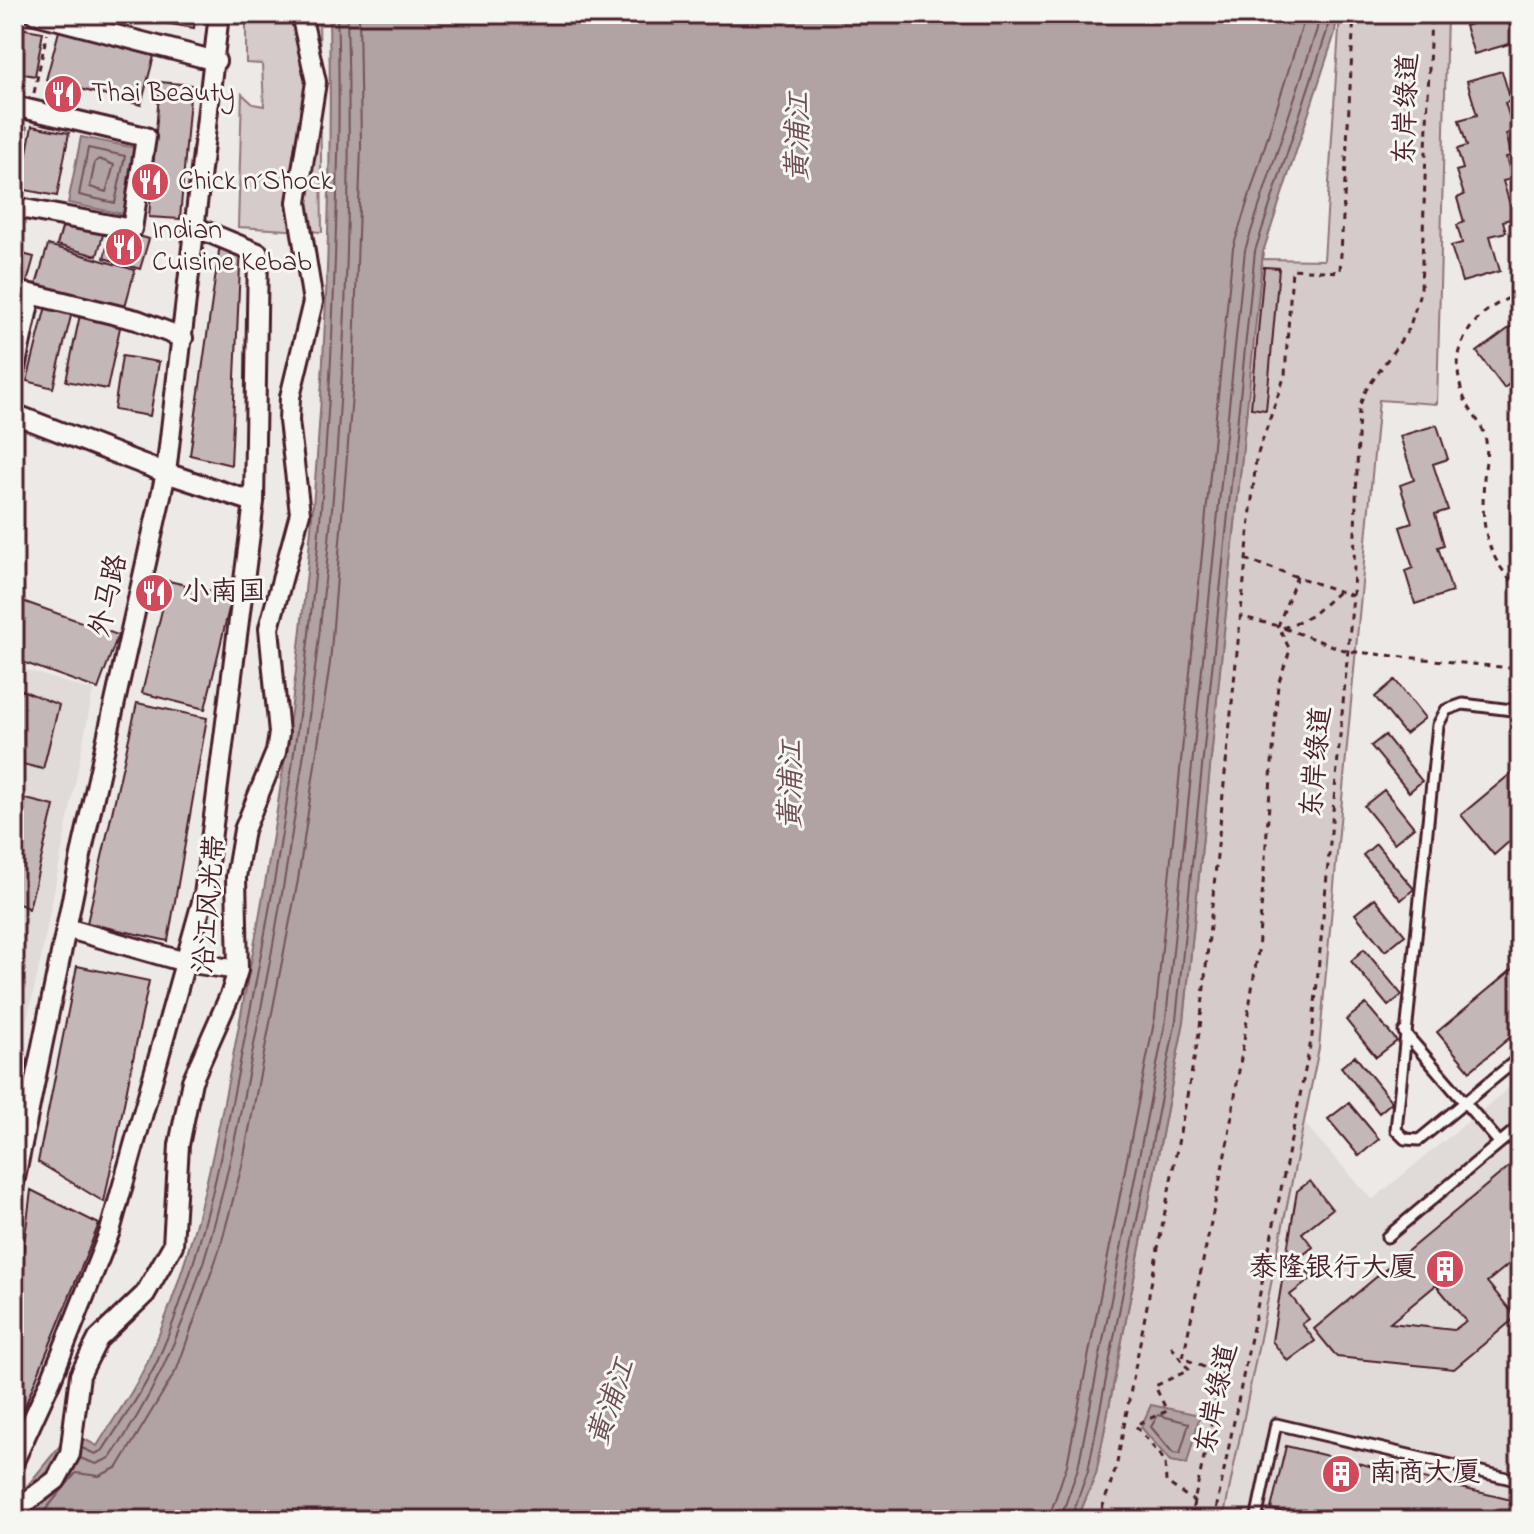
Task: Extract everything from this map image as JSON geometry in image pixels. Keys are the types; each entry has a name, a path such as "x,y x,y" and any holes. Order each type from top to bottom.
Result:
{"street":[{"name":"外马路","path":"14,1180 166,473 216,61 219,14"},
{"name":"沿江风光带","path":"14,1511 56,1480 70,1454 80,1375 98,1339 145,1294 173,1245 179,1145 192,1081 238,970 236,877 244,830 276,752 279,733 269,628 300,513 289,421 290,397 313,302 297,202 316,82 301,14"},
{"path":"42,16 216,61"},
{"path":"14,207 132,229 146,137 22,108"},
{"path":"14,1461 51,1380 110,1231 204,895 254,502 258,253 195,227"},
{"path":"14,373 23,292 137,320 183,338"},
{"path":"14,414 166,473 254,502"},
{"path":"66,928 185,962 238,970"}],"lane":[{"path":"1520,711 1463,704 1446,710 1438,725 1396,1130 1405,1139 1419,1140 1520,1057"},
{"path":"1404,1032 1498,1141"},
{"path":"1387,1237 1498,1141 1520,1126"},
{"path":"1256,1520 1276,1424 1520,1481"}],"path":[{"path":"1098,1520 1116,1468 1200,1028 1238,616 1256,459 1285,375 1292,269 1340,272 1354,14"},
{"name":"东岸绿道","path":"1214,1520 1312,1036 1353,596 1359,407 1366,390 1409,329 1421,289 1431,14"},
{"path":"22,108 42,16"},
{"path":"1520,294 1496,302 1477,315 1464,341 1457,372 1463,395 1482,426 1487,444 1482,514 1488,549 1520,590"},
{"path":"1245,559 1353,596"},
{"path":"1190,1520 1222,1375 1183,1358 1228,1140 1258,951 1278,684 1290,650 1280,627 1297,576"},
{"path":"1280,627 1311,616 1338,592"},
{"path":"1238,616 1347,651 1520,669"},
{"path":"1171,1346 1189,1370 1155,1386 1167,1411 1135,1425 1165,1461 1166,1482 1195,1502"}],"shaded area":[{"path":"246,14 319,14 322,232 238,227 242,94 253,104 264,106 262,64 246,63"},
{"path":"1340,14 1447,14 1437,404 1379,400 1319,1048 1223,1520 1077,1520 1096,1474 1184,1021 1262,259 1324,260"},
{"path":"14,666 93,691 41,958 14,1077"},
{"path":"1520,1079 1520,1520 1223,1520 1304,1123 1372,1200"}],"water":[{"name":"黄浦江","path":"329,14 1337,14 1335,33 1263,252 1184,1021 1096,1474 1077,1520 14,1520 14,1502 71,1432 97,1446 144,1370 183,1268 218,1129 268,867 302,625 322,381 330,137"},
{"path":"17,125 27,127 17,189"},
{"path":"81,137 136,148 123,214 68,203"},
{"path":"1151,1405 1200,1415 1187,1464 1170,1461 1141,1427"}],"building":[{"path":"114,14 196,14 194,28"},
{"path":"1468,14 1519,14 1520,20 1510,23 1516,42 1474,54 1465,26 1471,24"},
{"path":"14,27 43,32 35,76 14,72"},
{"path":"59,31 154,56 141,105 46,80"},
{"path":"1502,71 1511,101 1505,103 1514,131 1506,134 1512,156 1506,157 1512,179 1503,181 1514,218 1503,221 1506,232 1490,236 1500,271 1462,282 1451,246 1462,243 1457,225 1464,222 1457,198 1464,195 1456,171 1463,169 1457,149 1467,146 1459,120 1477,115 1467,81"},
{"path":"160,82 191,85 180,219 149,217"},
{"path":"32,126 69,133 57,196 20,189"},
{"path":"65,218 105,228 97,256 57,245"},
{"path":"112,228 149,239 140,269 104,258"},
{"path":"220,244 241,245 231,465 190,455"},
{"path":"48,245 135,270 124,310 36,285"},
{"path":"15,252 34,257 26,286 14,283"},
{"path":"1264,267 1279,268 1266,410 1251,408"},
{"path":"47,302 73,308 53,388 27,381"},
{"path":"14,303 22,306 14,330"},
{"path":"81,310 122,318 107,389 66,381"},
{"path":"1520,320 1520,393 1512,382 1504,388 1477,352"},
{"path":"122,356 159,362 150,416 114,410"},
{"path":"1437,425 1448,459 1433,464 1448,510 1435,514 1444,545 1438,547 1452,592 1415,604 1405,571 1413,568 1400,527 1412,523 1400,485 1414,480 1400,436"},
{"path":"169,581 232,596 205,709 142,693"},
{"path":"14,598 118,635 98,689 14,659"},
{"path":"1395,680 1425,718 1405,734 1375,697"},
{"path":"14,687 59,705 43,769 14,762"},
{"path":"137,703 207,718 168,941 87,923"},
{"path":"1385,735 1422,781 1409,792 1371,746"},
{"path":"1520,766 1520,832 1494,855 1461,815"},
{"path":"1384,790 1414,827 1394,843 1364,806"},
{"path":"14,796 54,806 29,909 14,901"},
{"path":"1376,844 1414,889 1401,900 1363,855"},
{"path":"1375,898 1405,935 1385,951 1355,914"},
{"path":"1364,949 1402,995 1388,1006 1351,961"},
{"path":"1520,963 1520,1029 1470,1071 1437,1032"},
{"path":"77,966 149,981 104,1202 38,1162"},
{"path":"1366,1004 1397,1041 1376,1057 1346,1020"},
{"path":"1355,1056 1392,1102 1379,1113 1341,1067"},
{"path":"1349,1103 1379,1139 1359,1156 1328,1119"},
{"name":"泰隆银行大厦","path":"1517,1160 1520,1164 1520,1255 1487,1282 1516,1317 1454,1369 1337,1357 1314,1329","holes":["1436,1285 1466,1321 1454,1330 1390,1323"]},
{"path":"1310,1181 1332,1209 1302,1233 1313,1247 1298,1259 1312,1278 1290,1295 1309,1319 1302,1324 1315,1341 1288,1361 1272,1341 1297,1191"},
{"path":"31,1190 99,1224 14,1433 14,1323"},
{"name":"南商大厦","path":"1286,1446 1520,1502 1520,1520 1316,1520 1271,1509"}],"place":[{"name":"Thai Beauty","path":"63,94"},
{"name":"Chick n´Shock","path":"150,182"},
{"name":"Indian Cuisine Kebab","path":"124,247"},
{"name":"小南国","path":"154,593"},
{"name":"泰隆银行大厦","path":"1445,1269"},
{"name":"南商大厦","path":"1341,1474"}]}
